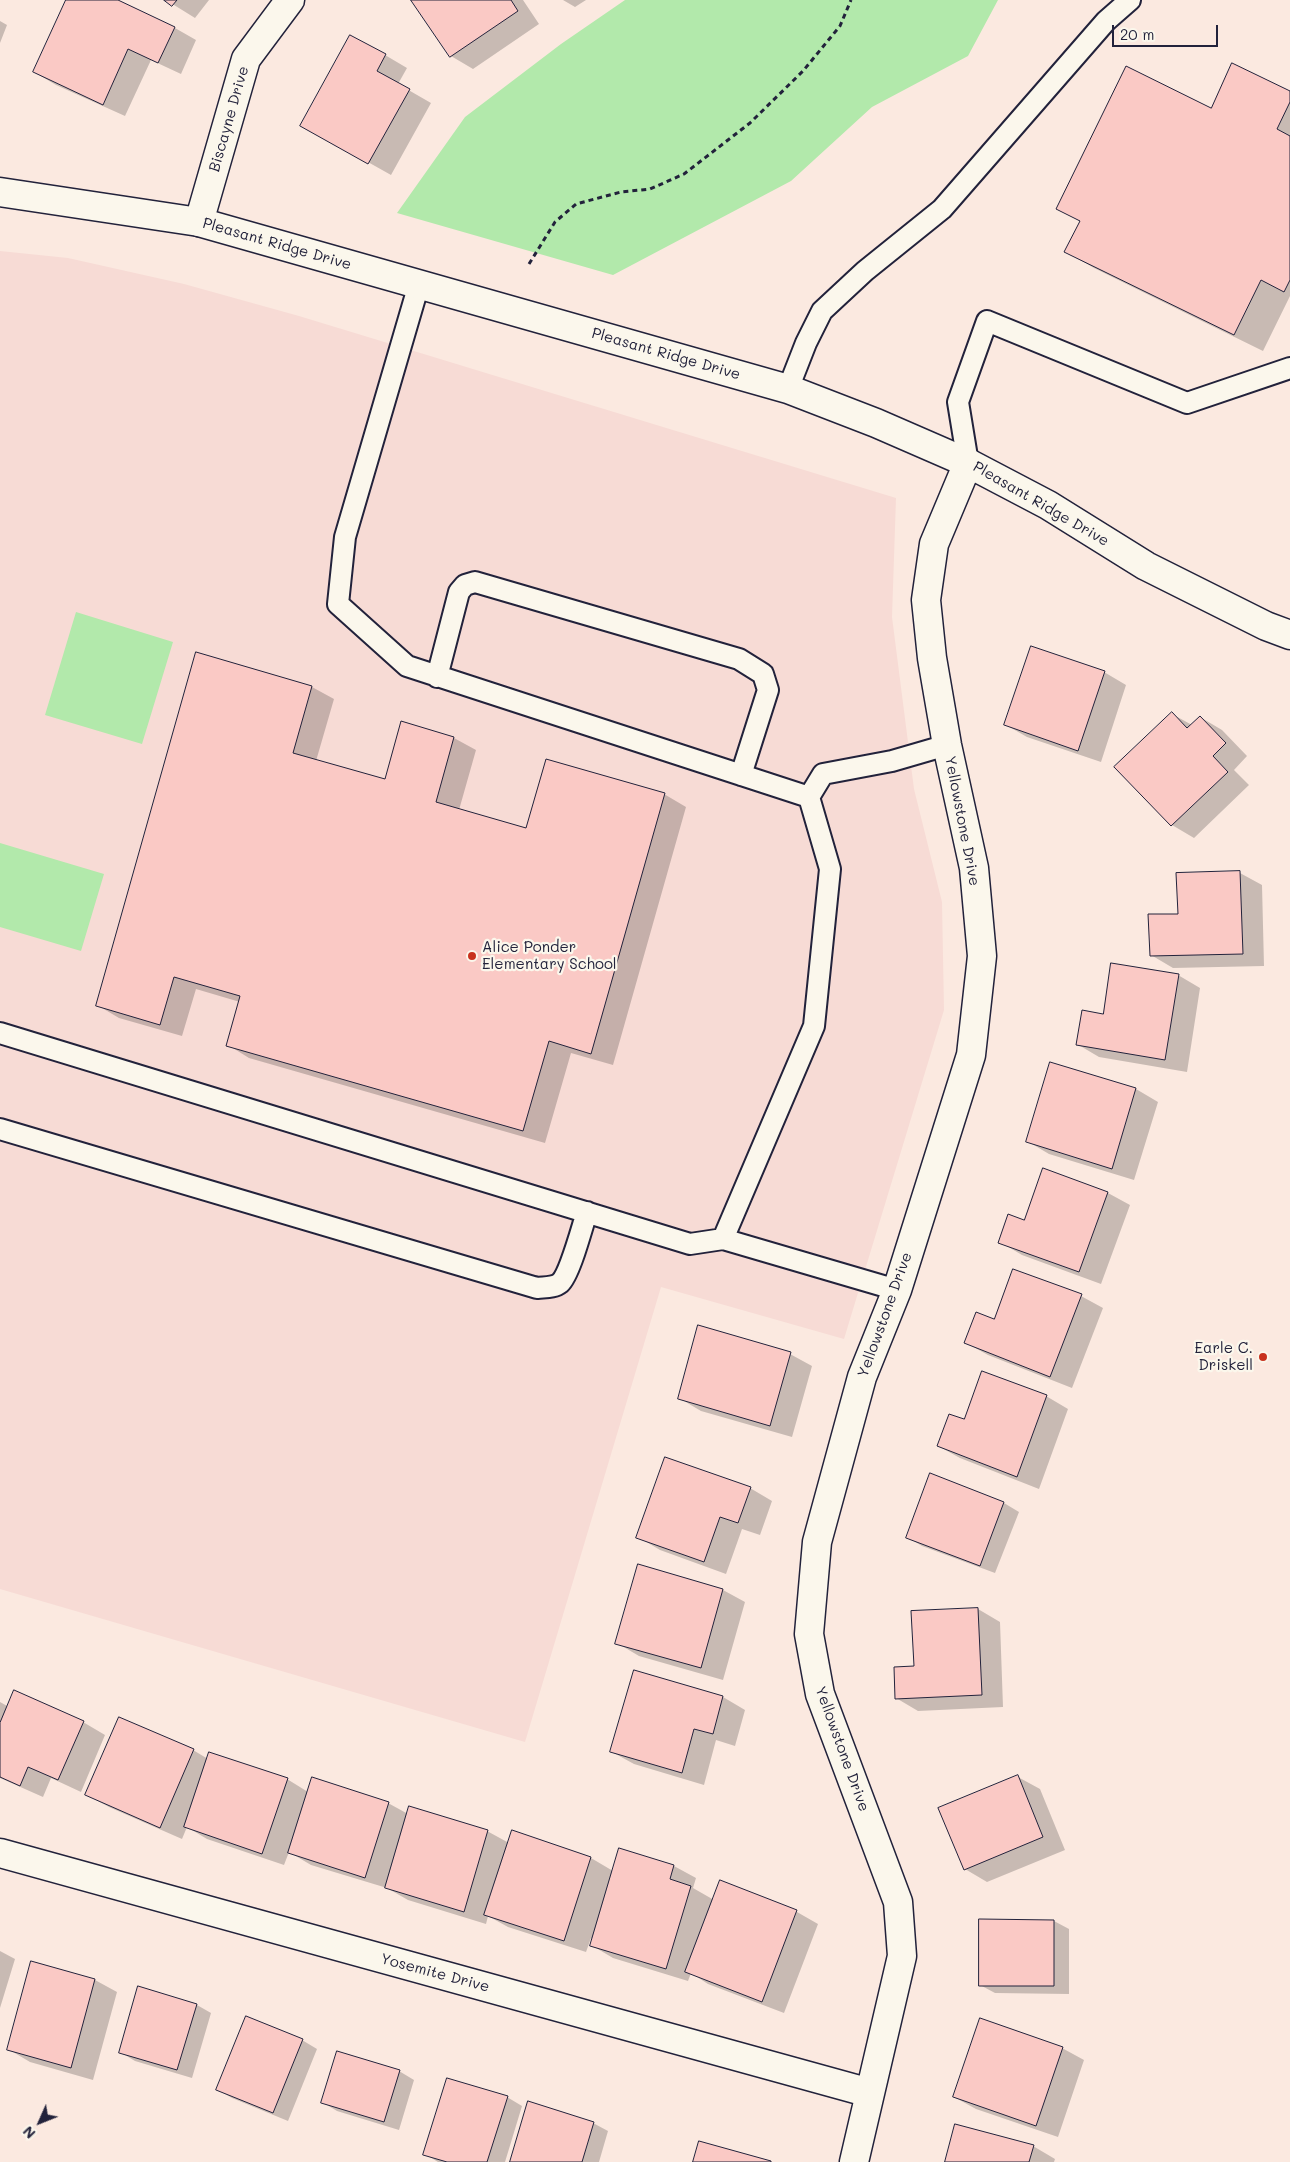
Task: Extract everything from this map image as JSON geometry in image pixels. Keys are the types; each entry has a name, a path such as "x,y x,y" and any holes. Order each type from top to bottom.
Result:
{"street":[{"name":"Biscayne Drive","path":"199,222 246,59 290,0"},
{"name":"Pleasant Ridge Drive","path":"0,192 199,222 788,389 876,423 968,463 1048,505 1146,566 1266,626 1290,635"},
{"name":"Yellowstone Drive","path":"854,2162 902,1956 898,1902 820,1694 809,1634 817,1542 862,1377 897,1290 970,1055 982,956 974,868 947,745 932,658 926,600 934,544 968,463"},
{"name":"Yosemite Drive","path":"0,1853 870,2093"}],"lane":[{"path":"788,389 806,342 822,311 865,272 942,209 1106,21 1130,0"},
{"path":"420,284 345,537 338,604 407,666 809,797"},
{"path":"968,463 958,402 987,321 1187,404 1290,368"},
{"path":"437,677 458,592 465,585 475,582 738,659 764,674 768,690 741,776"},
{"path":"723,1238 814,1026 830,869 809,797 823,774 892,761 947,745"},
{"path":"0,1033 690,1244 723,1238 897,1290"},
{"path":"0,1129 537,1288 549,1287 559,1283 566,1274 587,1212"}],"path":[{"path":"529,264 555,222 576,204 621,192 650,188 684,174 750,123 803,71 840,26 851,0"}],"shaded area":[{"name":"Alice Ponder Elementary School","path":"0,251 68,258 184,284 299,316 896,498 892,617 914,789 942,902 944,1010 844,1339 661,1287 525,1742 0,1589"}],"green space":[{"path":"625,0 998,0 968,56 872,107 791,181 613,275 397,213 465,117 561,44"},
{"path":"76,612 173,642 142,744 45,715"},
{"path":"0,843 104,874 81,951 0,927"}],"building":[{"path":"66,0 118,0 175,27 158,63 128,49 103,105 33,72"},
{"path":"164,0 177,0 172,6"},
{"path":"411,0 511,0 518,11 450,57"},
{"path":"350,35 386,54 377,71 410,89 368,164 300,126"},
{"path":"1232,63 1290,91 1290,102 1277,129 1290,136 1290,280 1284,292 1261,280 1234,335 1064,252 1080,221 1056,209 1126,66 1211,108"},
{"path":"1031,646 1105,671 1078,751 1004,725"},
{"path":"196,652 312,686 293,753 385,779 401,721 454,737 436,802 526,828 546,759 665,793 591,1054 549,1041 523,1131 226,1046 240,996 174,977 160,1025 96,1006"},
{"path":"1172,712 1187,728 1200,716 1226,743 1213,756 1228,772 1171,826 1114,767"},
{"path":"1240,871 1243,954 1150,956 1148,914 1178,914 1176,873"},
{"path":"1111,963 1179,974 1165,1060 1076,1045 1082,1010 1103,1014"},
{"path":"1050,1062 1136,1088 1112,1169 1026,1142"},
{"path":"1043,1168 1108,1192 1079,1272 998,1243 1008,1214 1024,1220"},
{"path":"1013,1269 1082,1294 1050,1377 964,1343 976,1312 994,1319"},
{"path":"698,1325 791,1352 770,1426 678,1399"},
{"path":"982,1371 1047,1395 1017,1477 937,1446 949,1414 964,1419"},
{"path":"665,1457 751,1487 738,1523 720,1517 704,1562 636,1538"},
{"path":"930,1473 1004,1502 980,1566 906,1538"},
{"path":"638,1564 723,1589 701,1668 615,1644"},
{"path":"978,1608 982,1695 895,1699 894,1667 914,1666 911,1611"},
{"path":"634,1670 723,1696 713,1734 694,1729 682,1773 610,1752"},
{"path":"14,1690 84,1721 58,1780 28,1767 20,1786 0,1777 0,1723"},
{"path":"119,1717 194,1749 160,1828 85,1795"},
{"path":"209,1752 288,1778 262,1854 184,1827"},
{"path":"1018,1775 1043,1837 964,1870 938,1808"},
{"path":"312,1777 389,1802 365,1878 288,1853"},
{"path":"409,1806 488,1830 464,1912 385,1888"},
{"path":"512,1830 591,1857 564,1941 484,1915"},
{"path":"619,1848 674,1865 670,1879 691,1886 666,1969 590,1946"},
{"path":"720,1880 797,1910 762,2002 685,1972"},
{"path":"979,1919 1054,1920 1054,1986 979,1986"},
{"path":"31,1961 95,1979 71,2068 7,2050"},
{"path":"138,1986 197,2004 177,2070 119,2053"},
{"path":"246,2016 303,2039 273,2113 216,2090"},
{"path":"980,2018 1063,2047 1036,2126 953,2097"},
{"path":"337,2051 400,2070 384,2122 321,2103"},
{"path":"447,2078 508,2096 487,2162 447,2162 423,2155"},
{"path":"528,2101 594,2122 582,2162 510,2162"},
{"path":"955,2124 1034,2145 1029,2162 945,2162"},
{"path":"699,2141 771,2161 771,2162 693,2162"}],"place":[{"name":"Alice Ponder Elementary School","path":"472,956"},
{"name":"Earle C. Driskell","path":"1263,1357"}]}
